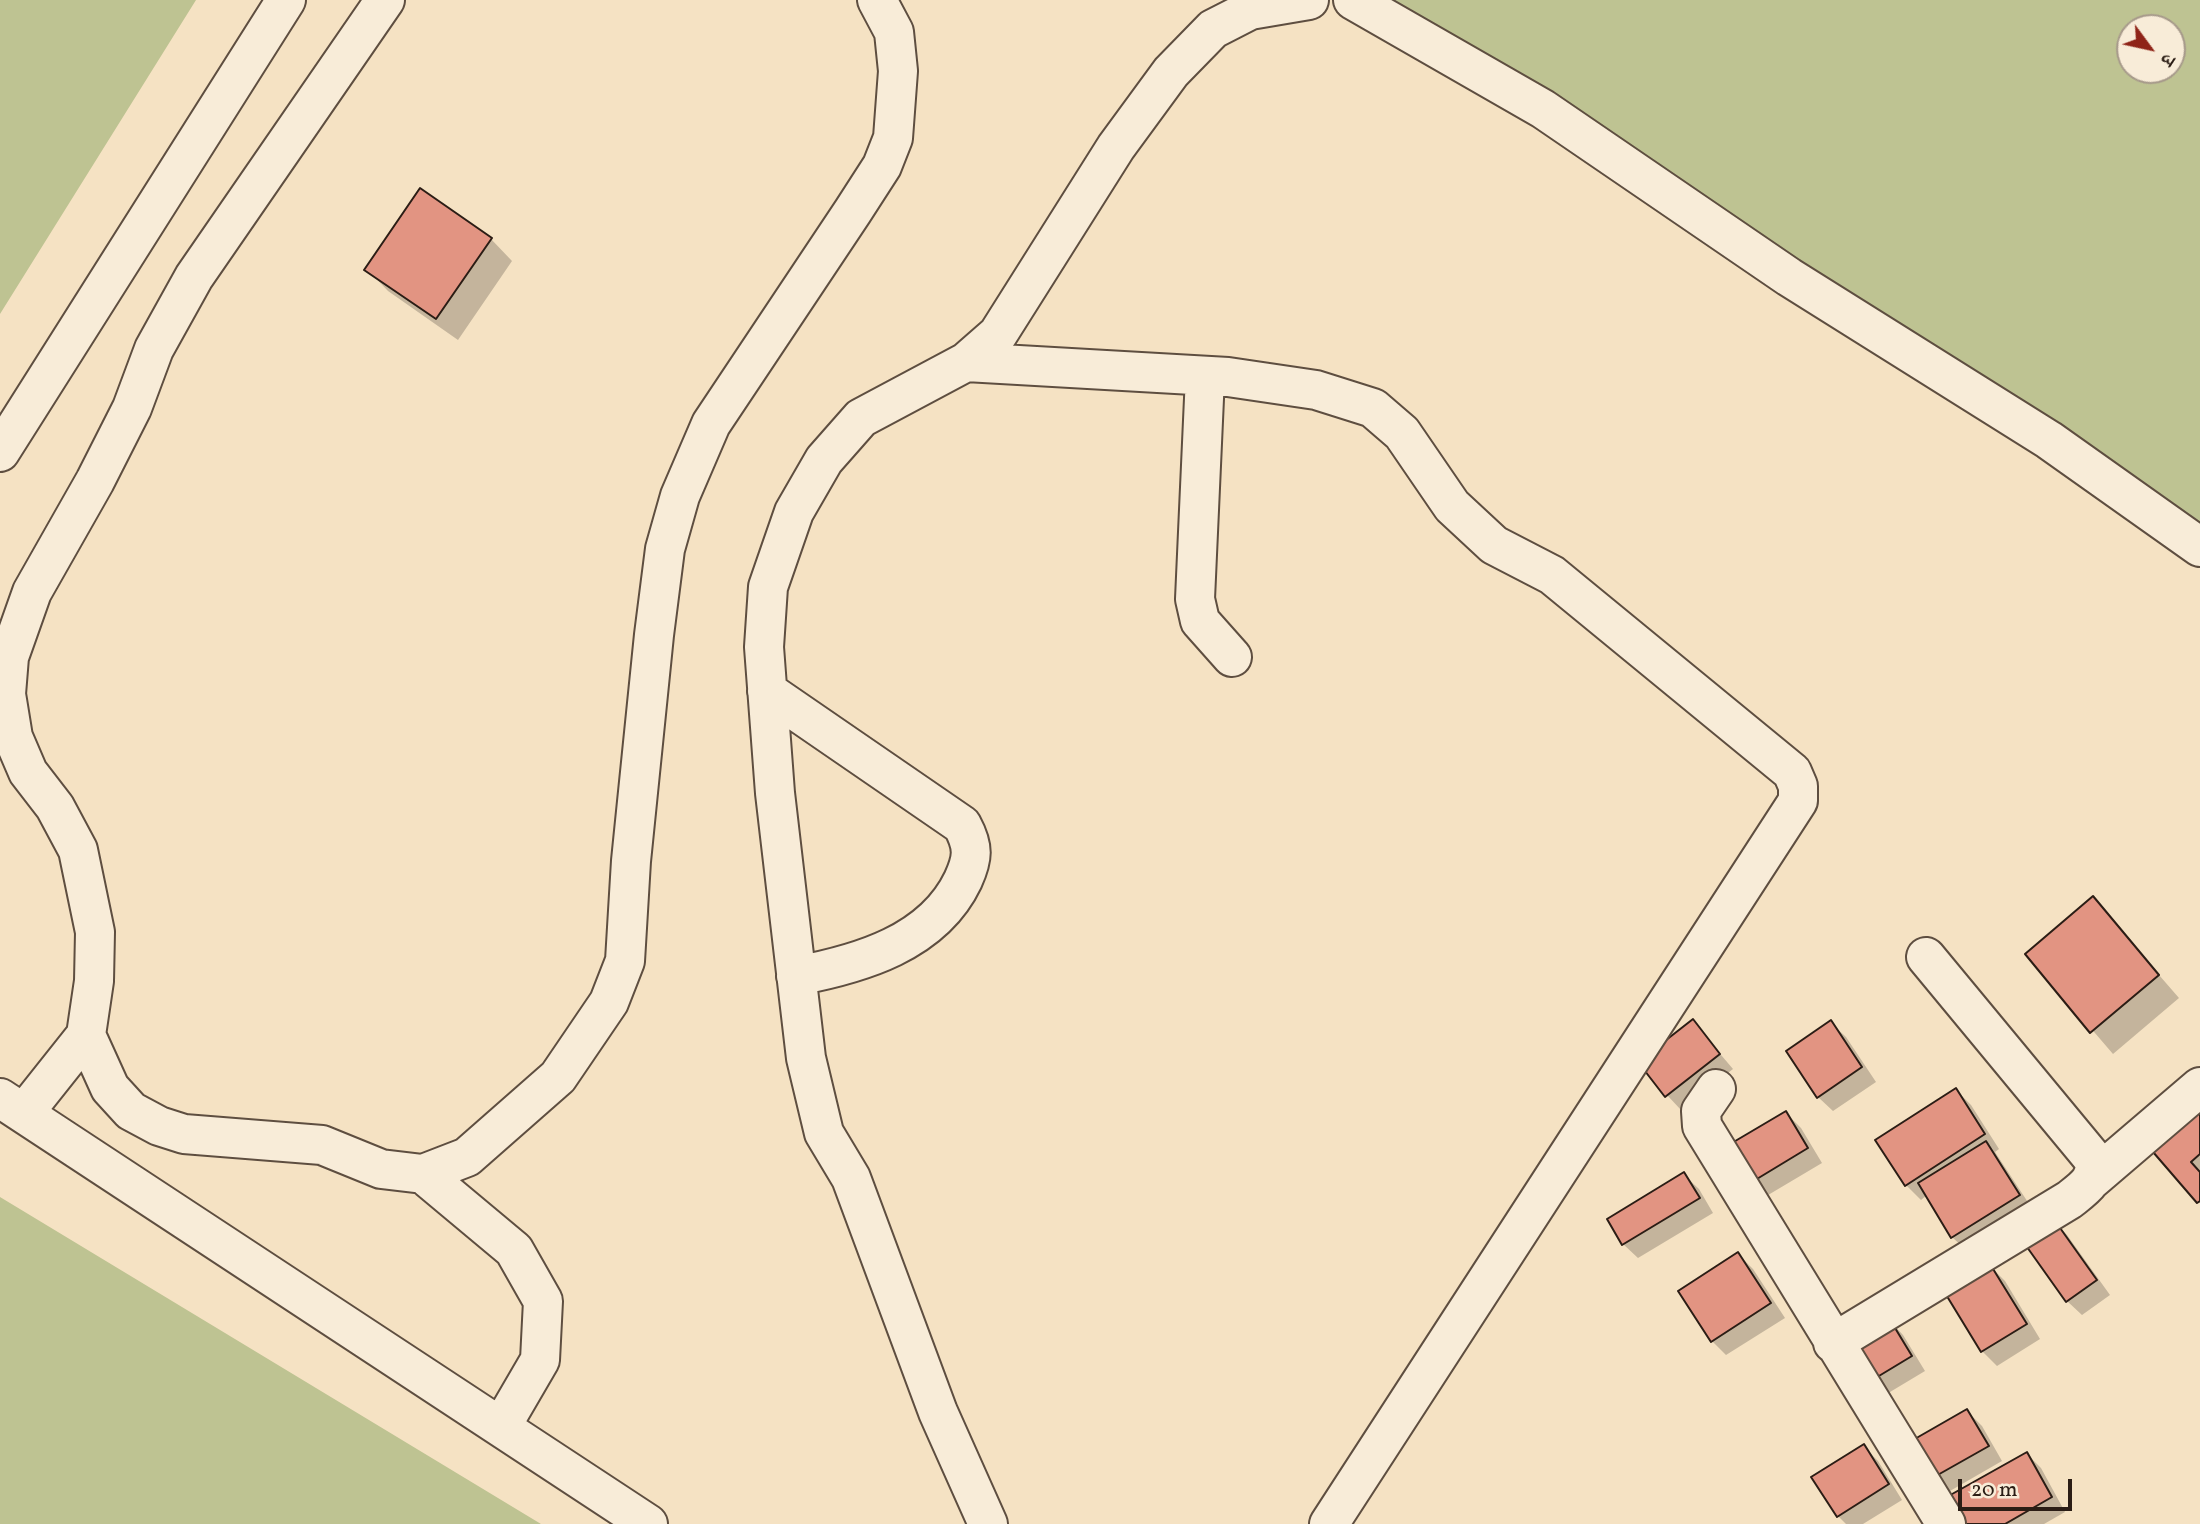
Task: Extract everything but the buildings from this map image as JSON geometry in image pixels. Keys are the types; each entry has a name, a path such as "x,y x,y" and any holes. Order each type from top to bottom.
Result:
{"street":[{"path":"0,452 286,0"},
{"path":"385,0 194,277 154,348 132,408 95,481 32,592 9,657 6,694 13,737 28,772 55,807 78,850 95,932 94,981 86,1035 110,1088 131,1111 159,1126 184,1134 322,1145 381,1169 423,1174 467,1157 558,1077 609,1002 625,961 631,861 665,549 680,496 711,424 882,166 893,138 898,71 894,32 877,0"},
{"path":"988,1524 938,1412 851,1178 824,1133 806,1058 775,793 764,647 768,587 794,512 824,460 861,418 966,362 998,334 1116,147 1179,64 1213,29 1250,10 1310,0"},
{"path":"1353,0 1543,109 1789,277 2049,440 2200,547"},
{"path":"966,362 1205,376 1316,390 1373,408 1402,433 1452,506 1494,545 1552,575 1792,772 1798,786 1798,800 1329,1524"},
{"path":"1205,376 1195,599 1200,621 1232,657"},
{"path":"767,691 962,825 972,844 972,861 954,898 931,924 887,951 841,968 796,976"},
{"path":"1926,957 2094,1160 2096,1168 2090,1181"},
{"path":"86,1035 12,1106 648,1524"},
{"path":"1833,1343 2069,1200 2200,1087"},
{"path":"1716,1089 1701,1111 1702,1126 1946,1524"},
{"path":"423,1174 514,1250 543,1301 540,1360 501,1427"}],"green space":[{"path":"0,0 196,0 0,314"},
{"path":"1382,0 2200,0 2200,531"},
{"path":"0,1197 541,1524 0,1524"}]}
